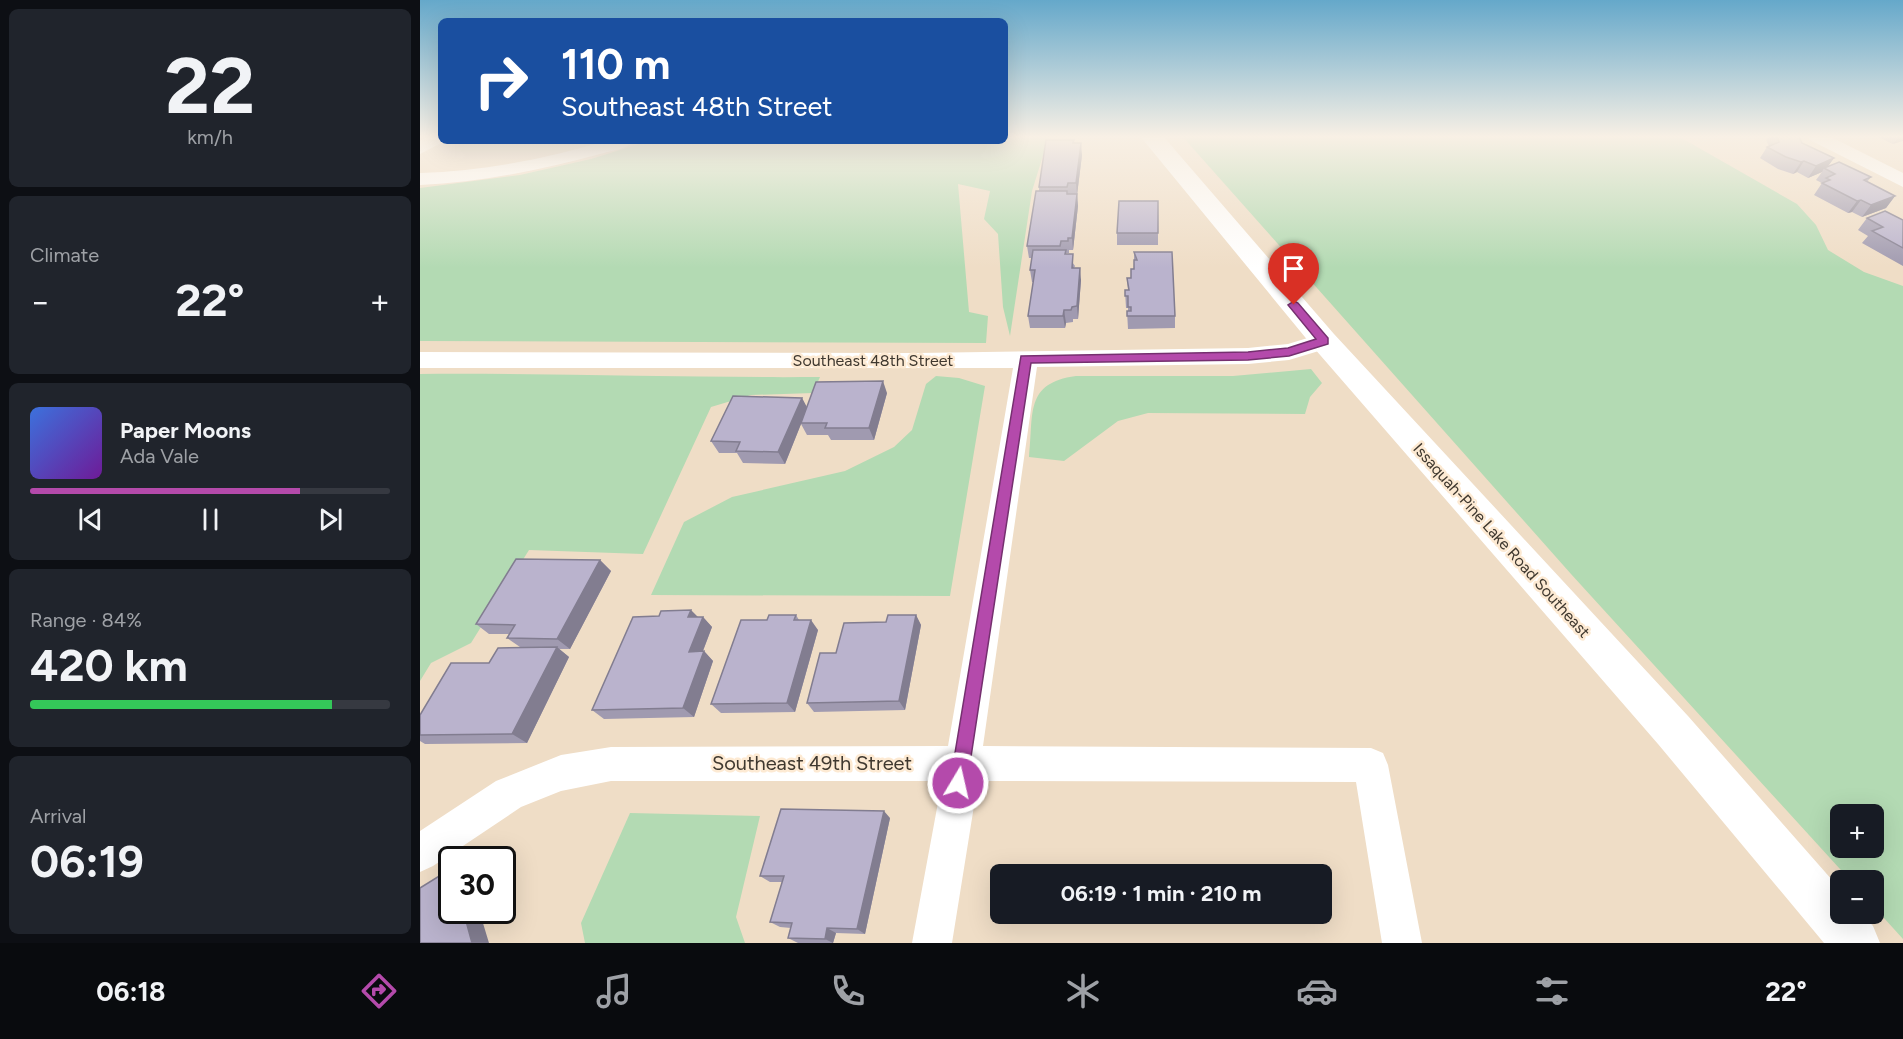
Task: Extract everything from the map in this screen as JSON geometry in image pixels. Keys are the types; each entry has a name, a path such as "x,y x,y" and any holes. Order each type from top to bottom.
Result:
{"main road":[{"name":"Issaquah-Pine Lake Road Southeast","path":"1187,180 1324,341 1673,730 1856,943"}],"street":[{"name":"Southeast 48th Street","path":"420,360 1026,359 1248,356 1289,352 1324,341"},
{"path":"932,943 1026,359"},
{"name":"Southeast 49th Street","path":"420,853 509,794 561,773 611,764 962,762 1371,765 1402,943"}],"green space":[{"path":"481,180 1035,180 1010,336 1003,307 998,234 984,219 990,191 958,184 969,312 988,316 986,343 420,341 420,188"},
{"path":"1221,180 1755,180 1797,204 1816,225 1828,250 1864,272 1903,286 1903,939 1884,918 1884,870 1841,870 1571,574"},
{"path":"1311,369 1322,383 1310,397 1305,414 1148,413 1118,421 1064,461 1029,457 1035,403 1047,386 1059,380 1076,376 1233,376"},
{"path":"420,374 820,377 813,393 751,395 711,407 643,554 529,550 471,643 431,663 420,681"},
{"path":"936,376 959,378 985,386 950,596 651,595 684,522 732,497 845,471 894,447 912,430 926,384"},
{"path":"630,813 760,816 736,917 745,943 585,943 581,923"}],"building":[{"path":"1040,180 1076,180 1076,183 1068,183 1067,187 1039,187"},
{"path":"1830,180 1864,180 1895,196 1871,205 1861,200 1857,201 1822,183"},
{"path":"1036,191 1067,191 1067,194 1077,194 1072,238 1068,238 1068,241 1061,241 1060,246 1027,246"},
{"path":"1119,201 1158,201 1158,233 1117,233"},
{"path":"1885,211 1903,220 1903,248 1872,231 1883,227 1867,218"},
{"path":"1033,250 1066,250 1065,254 1073,254 1072,268 1080,268 1077,306 1072,307 1071,310 1064,310 1063,316 1028,316 1035,270 1030,270"},
{"path":"1134,252 1172,252 1175,316 1127,316 1127,311 1131,311 1131,307 1128,307 1128,296 1125,296 1125,290 1129,290 1127,278 1131,278 1134,260 1137,260"},
{"path":"883,381 869,428 825,428 827,423 801,423 816,382"},
{"path":"733,396 802,398 778,452 736,451 740,442 711,441"},
{"path":"516,559 600,560 557,639 507,638 515,625 476,624"},
{"path":"691,610 688,617 703,617 689,652 704,651 683,708 592,710 633,617 659,616 661,611"},
{"path":"769,615 796,615 794,620 811,620 787,703 711,704 741,620 767,620"},
{"path":"888,615 916,615 899,701 807,703 820,653 836,653 844,623 886,622"},
{"path":"557,647 512,734 420,735 420,715 451,663 489,663 498,648"},
{"path":"781,809 884,811 857,929 827,928 825,939 788,938 792,923 770,922 784,876 760,876"},
{"path":"438,877 438,924 467,924 472,943 420,943 420,888"}],"route":[{"path":"958,783 1026,359 1248,356 1289,352 1324,341 1294,305"}]}
